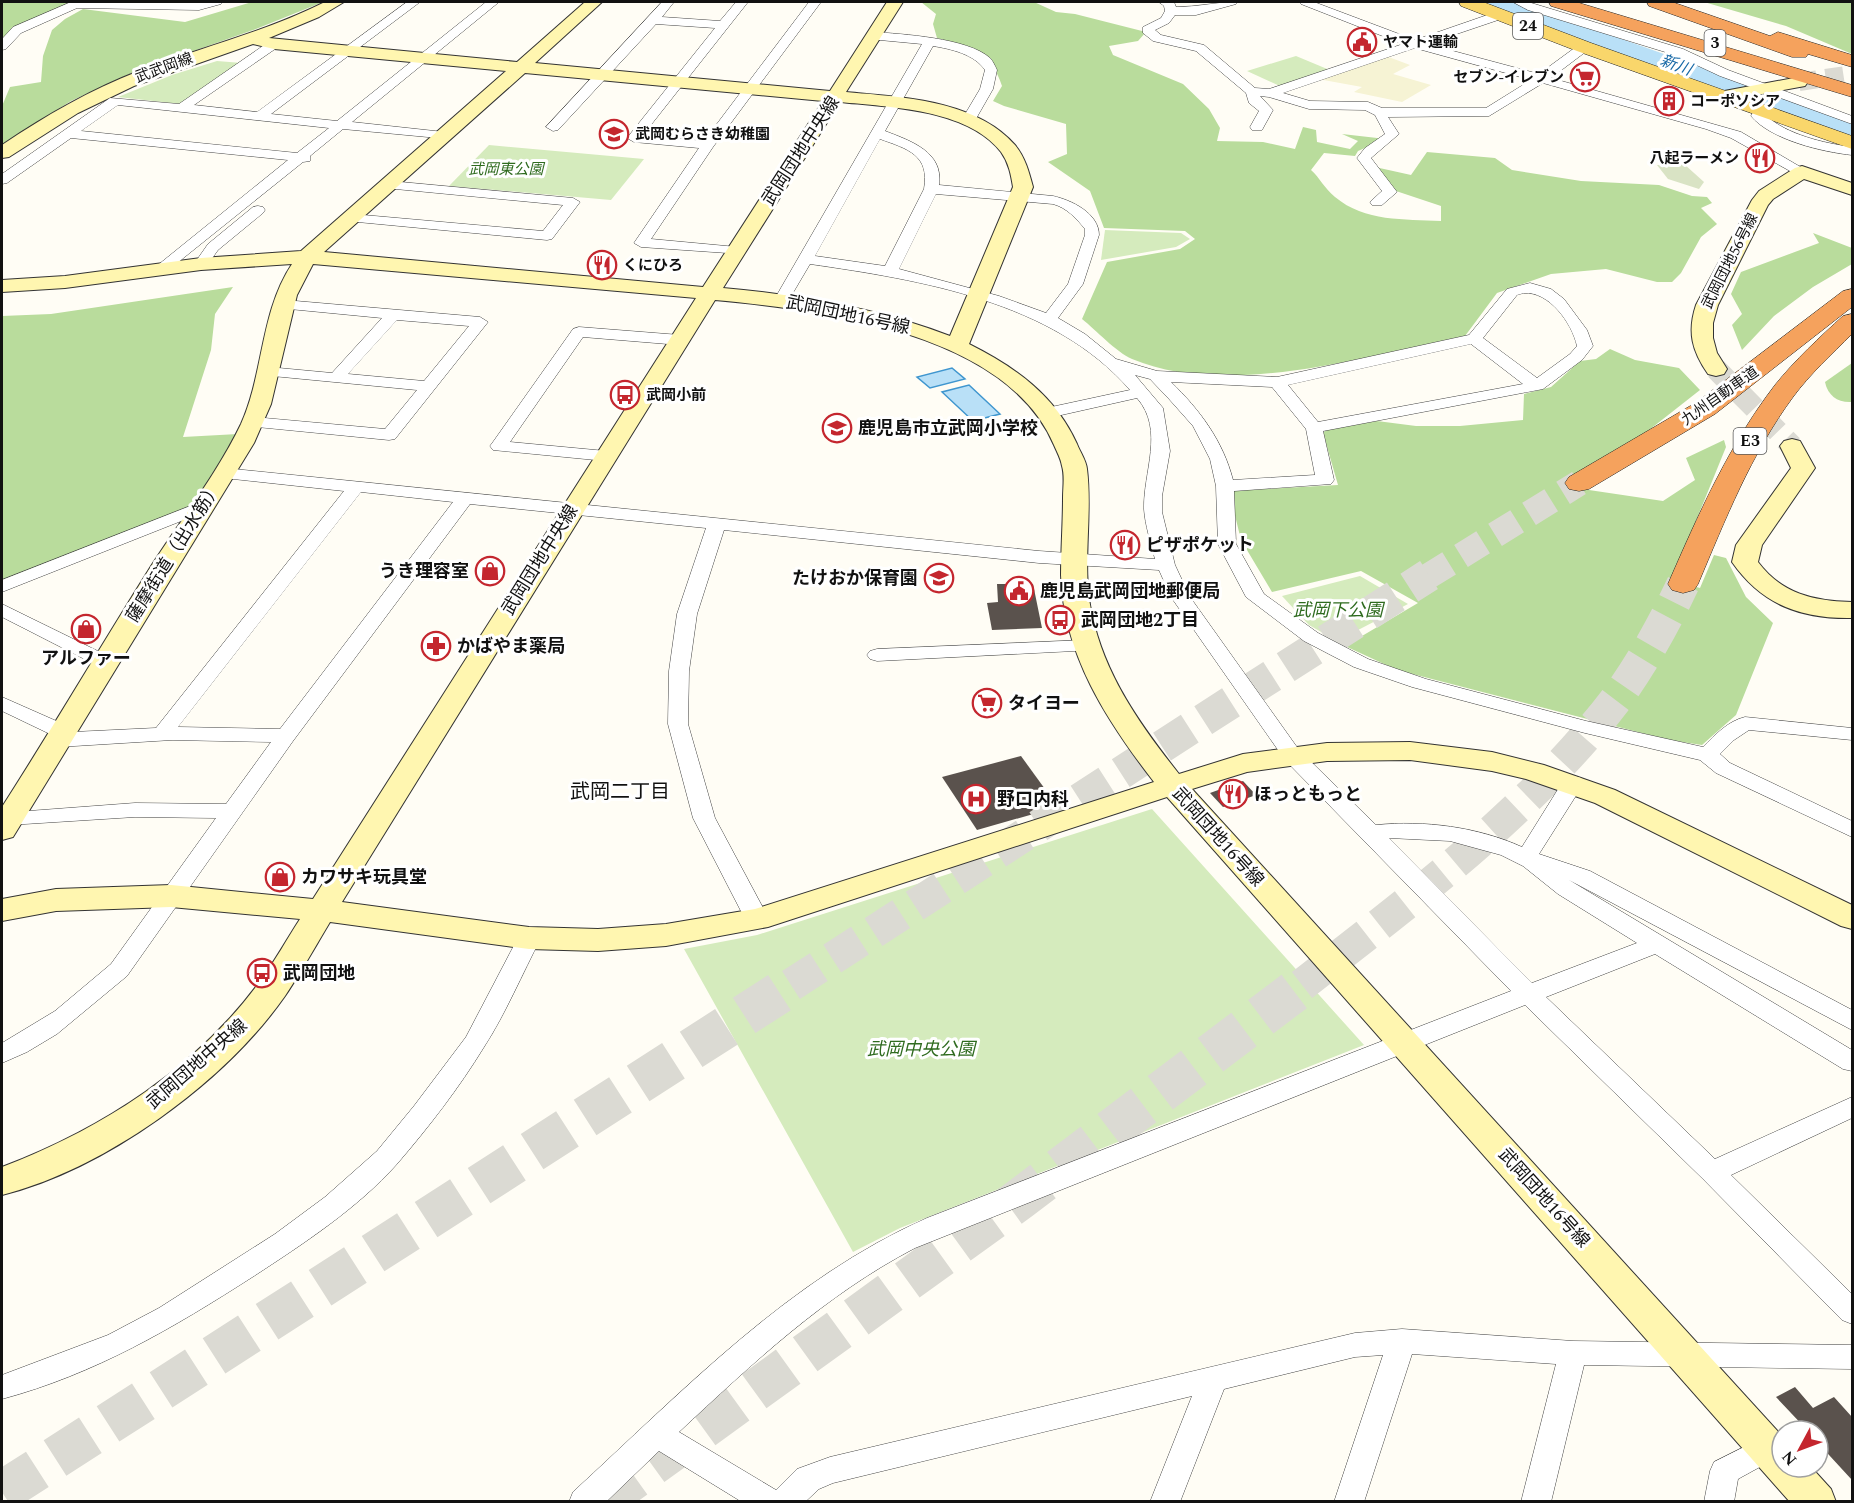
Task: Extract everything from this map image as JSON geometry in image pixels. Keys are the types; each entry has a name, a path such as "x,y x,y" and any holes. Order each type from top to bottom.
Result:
{"highway":[{"path":"1534,2 1645,37 1767,64"},
{"path":"1558,2 1852,91"},
{"name":"3","path":"1578,2 1852,83"},
{"path":"1604,2 1852,83"},
{"path":"1684,2 1736,17 1852,60"},
{"path":"1660,3 1852,60"},
{"path":"1660,3 1852,73"},
{"name":"3","path":"1635,5 1852,73"},
{"path":"1706,408 1824,297 1852,278"},
{"name":"九州自動車道","path":"1579,483 1656,440 1706,408 1852,296"},
{"name":"九州自動車道","path":"1683,584 1714,511 1751,440 1786,389 1852,321"},
{"path":"1714,511 1771,427 1852,344"}],"main road":[{"name":"24","path":"1468,2 1584,47 1725,95 1790,127 1852,143"}],"street":[{"path":"2,46 17,30 77,3 199,6 217,2"},
{"path":"183,107 271,38 336,2"},
{"path":"260,116 414,2"},
{"path":"2,286 66,282 201,264 307,257 594,2"},
{"path":"553,127 668,2"},
{"path":"708,145 634,138 742,2"},
{"path":"737,251 641,243 708,145 815,2"},
{"name":"武岡団地中央線","path":"2,1181 90,1143 143,1112 186,1078 256,1011 273,988 572,508 895,2"},
{"path":"1232,2 1196,11 1168,6 1165,21 1147,30 1157,38 1200,48 1252,92 1254,100 1266,110 1257,127"},
{"path":"1305,2 1415,44 1711,126 1736,135 1798,169 1852,189"},
{"path":"1519,2 1532,8 1679,52 1758,88 1852,120"},
{"path":"161,269 340,124 431,59 498,5"},
{"path":"1270,93 1500,15"},
{"path":"653,20 722,25"},
{"path":"873,36 930,40 980,58 988,64 992,71 990,80 968,121"},
{"path":"271,38 348,51 895,102 941,111 968,121 998,139 1017,160 1023,187 957,345"},
{"name":"武武岡線","path":"2,153 59,116 103,92 244,40 271,38"},
{"path":"782,300 879,134 930,40"},
{"path":"1252,92 1270,93 1310,105 1368,106 1379,112 1489,112 1542,78 1584,47"},
{"path":"201,264 213,247 358,126 431,59"},
{"path":"1725,95 1799,82"},
{"path":"2,180 115,101 444,136"},
{"path":"1377,202 1390,192 1364,158 1368,151 1392,134 1381,115 1388,112"},
{"path":"1790,127 1798,169"},
{"path":"1790,127 1827,146 1852,152"},
{"path":"70,134 318,159"},
{"path":"879,134 919,151 933,166 935,176 931,189 890,271"},
{"name":"武岡団地56号線","path":"1716,369 1708,357 1700,324 1707,305 1759,204 1766,195 1798,169"},
{"path":"352,218 548,236 573,202 390,184"},
{"path":"931,189 1019,196 1066,202 1074,207 1092,228 1075,284 1049,319"},
{"name":"武岡団地16号線","path":"307,257 782,300 831,307 913,327 957,345 1008,375 1048,413 1065,439 1074,465 1078,616 1088,646 1112,701 1173,785 1770,1451"},
{"name":"薩摩街道（出水筋）","path":"6,816 60,736 224,473 253,422 284,305 299,267 307,257"},
{"path":"805,259 890,271 978,293 1049,319 1079,337 1110,362 1141,392 1155,408 1160,435 1161,451 1153,496 1153,512 1166,565 1181,597 1292,754 1527,993 1712,1172 1852,1312"},
{"path":"2,278 99,277"},
{"path":"1110,362 1156,376 1277,382 1474,339 1512,292 1521,288 1533,288 1553,295 1584,336 1585,346 1576,357 1537,386 1314,428"},
{"path":"253,422 389,435 480,322 284,305"},
{"path":"336,378 393,315"},
{"path":"606,456 499,446 579,332 680,340"},
{"path":"1474,339 1537,386"},
{"path":"268,372 428,386"},
{"path":"1156,376 1200,424 1219,459 1225,486 1227,544 1256,597 1311,637 1361,663 1419,683 1586,727 1707,755 1723,768 1852,830"},
{"path":"1225,486 1325,480 1314,428 1277,382"},
{"path":"1048,413 1141,392"},
{"path":"1792,446 1803,468 1749,545 1745,562 1755,578 1767,588 1797,604 1828,610 1852,610"},
{"path":"224,473 1075,560 1166,565"},
{"path":"163,732 356,487"},
{"path":"2,1054 49,1027 95,992 118,970 286,736 465,498"},
{"path":"2,586 203,506"},
{"path":"717,524 687,614 679,671 678,724 704,818 757,919"},
{"path":"2,610 105,662"},
{"path":"877,655 1088,646"},
{"path":"2,703 60,736 236,732 286,736"},
{"path":"1707,755 1727,735 1745,723 1852,734"},
{"path":"2,910 56,900 171,896 320,910 529,938 598,940 666,935 757,919 1243,763 1292,754 1358,749 1458,756 1514,766 1573,783 1646,815 1852,918"},
{"path":"1526,858 1573,783"},
{"path":"6,816 135,810 232,811"},
{"path":"1371,833 1395,829 1464,836 1582,876 1852,1021"},
{"path":"1526,858 1566,889 1852,1062"},
{"path":"2,1387 58,1368 118,1342 169,1316 285,1242 334,1205 386,1158 423,1113 475,1041 529,938"},
{"path":"584,1502 656,1434 805,1302 849,1270 882,1250 937,1226 1656,944"},
{"path":"1712,1172 1852,1107"},
{"path":"784,1502 807,1479 830,1470 1355,1345 1402,1341 1573,1353 1852,1357"},
{"path":"1349,1502 1402,1341"},
{"path":"1536,1502 1573,1353"},
{"path":"1165,1502 1214,1377"},
{"path":"656,1434 770,1502"},
{"path":"1719,1502 1725,1471 1770,1462"},
{"name":"武岡団地16号線","path":"1795,1479 1816,1502"}],"shaded area":[{"path":"1386,56 1410,65 1393,74 1431,85 1402,102 1354,92 1362,87 1318,79"}],"green space":[{"path":"2,2 76,2 9,33 2,43"},
{"path":"252,2 323,2 256,29 134,72 71,101 2,145 2,106 10,87 41,82 43,56 52,30 65,19 83,9 185,22"},
{"path":"921,2 1034,2 1056,12 1075,14 1146,32 1138,41 1109,46 1113,55 1183,84 1209,109 1220,128 1217,141 1263,142 1295,149 1303,127 1316,130 1317,142 1350,149 1358,141 1342,134 1386,139 1358,151 1355,156 1324,153 1311,170 1335,197 1359,211 1372,215 1385,218 1441,221 1441,206 1393,190 1375,167 1411,175 1427,152 1495,158 1512,170 1581,181 1659,185 1692,196 1707,197 1712,203 1701,208 1717,224 1701,237 1681,273 1672,282 1657,282 1606,269 1551,274 1497,293 1465,336 1342,363 1298,370 1254,375 1210,375 1170,370 1126,356 1082,319 1107,262 1180,249 1195,239 1185,231 1104,228 1090,191 1048,162 1067,154 1066,124 993,101 1002,86 992,65 969,48 937,38 933,24 936,14"},
{"path":"1704,2 1852,2 1852,54 1786,26"},
{"path":"1296,56 1332,71 1282,87 1247,71"},
{"path":"217,61 242,63 180,104 118,97 172,75"},
{"name":"武岡東公園","path":"489,145 644,159 611,200 449,186"},
{"path":"1684,164 1704,182 1699,189 1668,179 1657,165"},
{"path":"1105,230 1181,233 1190,239 1176,247 1101,260"},
{"path":"1813,233 1852,248 1852,264 1813,287 1774,316 1742,350 1732,325 1742,314 1731,294 1741,272 1819,243"},
{"path":"233,287 215,314 211,350 183,437 238,434 199,504 2,585 2,316 51,314"},
{"path":"1610,349 1635,360 1679,368 1700,390 1644,434 1568,480 1589,490 1663,501 1695,480 1686,458 1724,440 1726,447 1672,580 1700,588 1714,555 1726,558 1746,597 1773,623 1736,715 1702,745 1669,740 1397,670 1345,646 1418,603 1361,571 1272,592 1241,540 1229,491 1338,485 1323,433 1326,430 1377,421 1416,426 1460,426 1523,420 1524,394 1551,387 1580,361 1596,359"},
{"path":"1852,363 1852,402 1834,398 1825,382"},
{"name":"武岡下公園","path":"1360,576 1408,604 1337,641 1309,625 1282,596"},
{"name":"武岡中央公園","path":"1152,809 1364,1045 900,1228 853,1252 684,949 757,935"}],"water":[{"path":"952,368 965,379 930,388 917,377"},
{"path":"969,385 1000,414 973,421 942,392"}],"building":[{"path":"997,584 1033,584 1042,628 992,630 987,603 998,602"},
{"path":"1021,756 1058,807 977,830 942,777"},
{"name":"ほっともっと","path":"1243,781 1256,795 1223,807 1210,793"},
{"path":"1795,1387 1813,1408 1834,1397 1852,1417 1852,1480 1830,1456 1830,1419 1797,1419 1776,1397"}],"waterway":[{"name":"新川","path":"1499,2 1852,129"}],"tunnel":[{"path":"1799,82 1852,74"},
{"path":"1716,369 1792,446"},
{"path":"1427,577 1579,483"},
{"path":"791,985 1429,575"},
{"path":"1302,985 1469,851 1548,778 1584,739 1627,684 1653,642 1683,584"},
{"path":"2,1492 793,984"},
{"path":"601,1502 1020,1199 1304,984"}],"place":[{"name":"ヤマト運輸","path":"1362,42"},
{"name":"セブン-イレブン","path":"1585,77"},
{"name":"コーポソシア","path":"1669,101"},
{"name":"武岡むらさき幼稚園","path":"614,134"},
{"name":"八起ラーメン","path":"1760,158"},
{"name":"くにひろ","path":"602,265"},
{"name":"武岡小前","path":"625,395"},
{"name":"鹿児島市立武岡小学校","path":"837,428"},
{"name":"ピザポケット","path":"1125,545"},
{"name":"うき理容室","path":"490,571"},
{"name":"たけおか保育園","path":"939,578"},
{"name":"鹿児島武岡団地郵便局","path":"1019,591"},
{"name":"武岡団地2丁目","path":"1060,620"},
{"name":"アルファー","path":"86,629"},
{"name":"かばやま薬局","path":"436,646"},
{"name":"タイヨー","path":"987,703"},
{"name":"ほっともっと","path":"1233,794"},
{"name":"野口内科","path":"976,799"},
{"name":"カワサキ玩具堂","path":"280,877"},
{"name":"武岡団地","path":"262,973"}],"district":[{"name":"武岡二丁目","path":"620,792"}]}
